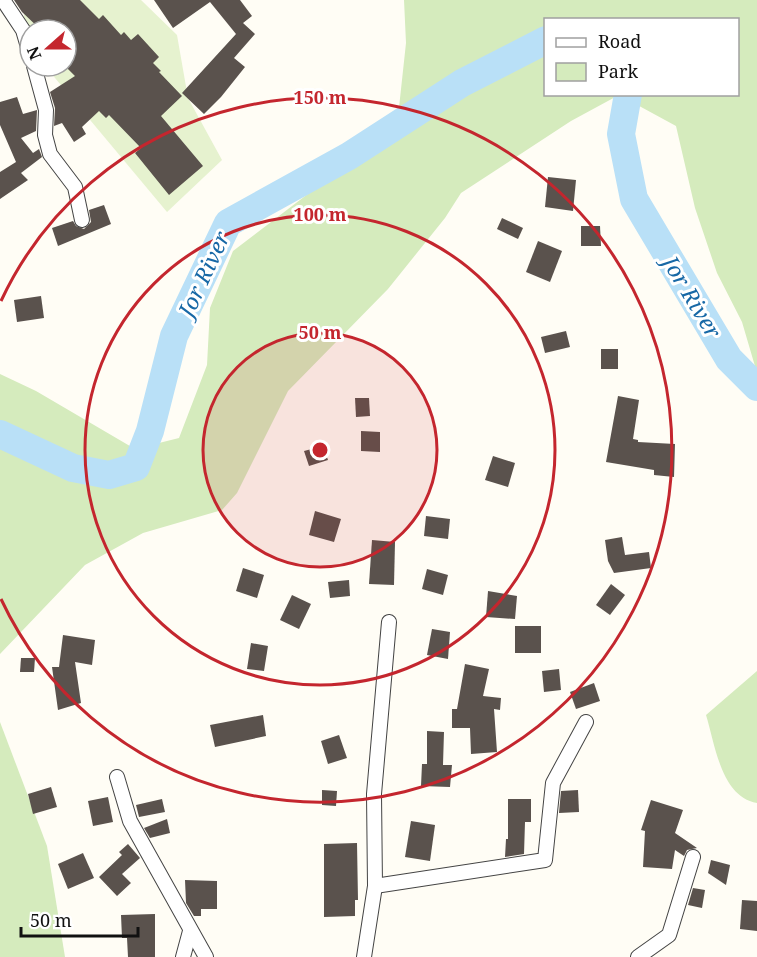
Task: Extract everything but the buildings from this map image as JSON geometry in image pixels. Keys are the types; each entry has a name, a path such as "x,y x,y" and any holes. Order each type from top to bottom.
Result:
{"street":[{"path":"3,0 18,22"},
{"path":"37,78 46,110 45,135 50,154 75,187 82,220"},
{"path":"364,957 375,886 375,794 389,622"},
{"path":"375,886 544,860 553,783 586,723"},
{"path":"117,777 130,820 206,957"},
{"path":"638,957 669,935 693,857"},
{"path":"183,957 190,931"}],"green space":[{"path":"29,0 141,0 177,35 188,98 222,160 167,212 55,78 78,78 78,18 24,18 25,3"},
{"path":"404,0 757,0 757,373 742,322 717,273 695,208 676,126 621,96 739,96 739,18 544,18 544,96 617,96 571,121 461,193 445,218 388,289 288,391 237,493 222,510 143,533 85,565 0,654 0,374 36,391 135,449 179,438 207,365 210,308 233,251 397,126 406,43"},
{"path":"757,671 757,803 745,799 727,780 721,768 706,715"},
{"path":"0,722 47,846 65,957 0,957"}],"waterway":[{"name":"Jor River","path":"0,434 73,468 109,475 136,467 150,431 174,336 228,223 349,156 462,83 544,41"},
{"name":"Jor River","path":"628,96 621,134 634,199 729,359 757,387"}]}
